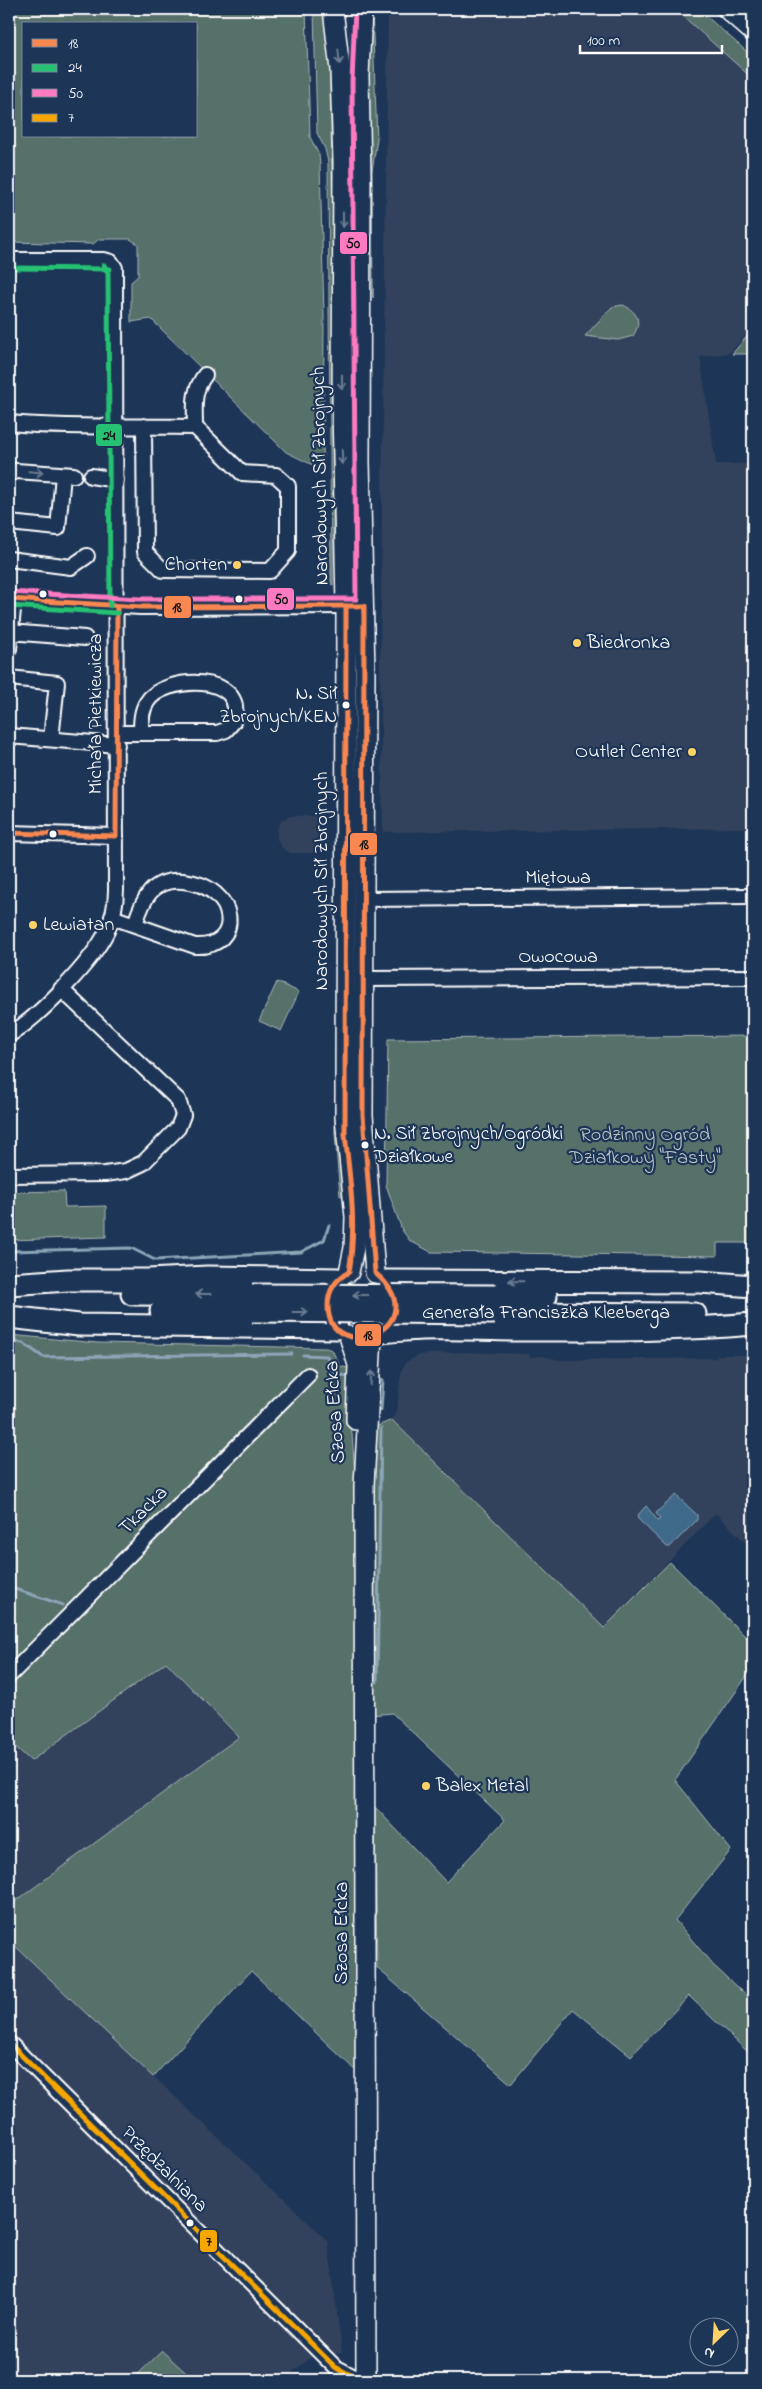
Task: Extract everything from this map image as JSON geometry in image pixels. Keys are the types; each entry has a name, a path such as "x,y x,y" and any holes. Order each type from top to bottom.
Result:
{"highway":[{"path":"9,1284 68,1280 344,1275"},
{"path":"380,1277 700,1282 753,1286"},
{"name":"Generała Franciszka Kleeberga","path":"9,1293 252,1303"},
{"name":"Generała Franciszka Kleeberga","path":"9,1311 252,1303 496,1304 753,1296"},
{"name":"Generała Franciszka Kleeberga","path":"496,1304 753,1315"},
{"path":"9,1317 79,1325 343,1332"},
{"path":"377,1334 412,1328 545,1330 713,1328 753,1324"}],"main road":[{"name":"Narodowych Sił Zbrojnych","path":"333,9 340,70 355,606 364,683 363,979 354,1116 380,1277"},
{"name":"Narodowych Sił Zbrojnych","path":"353,524 359,86 362,9"},
{"path":"727,9 753,32"},
{"name":"Narodowych Sił Zbrojnych","path":"344,1275 354,1248 355,1218 344,681 355,606"},
{"path":"344,681 364,683"},
{"path":"366,1270 380,1277 393,1290 395,1301 394,1313 390,1323 377,1334 361,1338 343,1332 329,1314 328,1297 332,1287 344,1275 366,1270"},
{"name":"Szosa Ełcka","path":"343,1332 358,1365 362,1414 364,1485 366,2380"},
{"name":"Szosa Ełcka","path":"362,1414 377,1334"}],"street":[{"name":"Michała Pietkiewicza","path":"9,260 101,260 111,262 115,271 117,606 116,890 112,917 106,934 94,953 33,1017 9,1035"},
{"path":"195,427 194,394 196,386 205,375"},
{"path":"9,423 116,427 144,426 195,427 242,473 276,474 288,486 288,551 270,571 163,570 145,552 144,426"},
{"path":"9,473 16,471 68,475 58,528 9,523"},
{"path":"91,476 116,480"},
{"path":"9,559 71,567 87,556"},
{"path":"9,649 11,599 117,606 355,606"},
{"path":"10,632 86,638"},
{"path":"9,678 57,683 51,740"},
{"path":"9,736 51,740 117,739 141,733 222,731 234,722 236,703 231,693 213,685 168,687 153,694 146,702 143,711 141,733"},
{"path":"9,832 116,836"},
{"path":"112,917 195,946 203,947 217,942 223,936 229,919 228,910 215,891 194,882 177,880 165,881 148,891 135,924"},
{"name":"Miętowa","path":"363,899 753,896"},
{"name":"Owocowa","path":"363,979 753,977"},
{"path":"9,1175 105,1174 126,1171 143,1163 178,1128 183,1114 178,1100 61,989"},
{"name":"Tkacka","path":"9,1676 308,1376"},
{"name":"Przędzalniana","path":"9,2043 335,2367 360,2380"}],"shaded area":[{"path":"388,9 675,9 753,79 753,134 751,134 753,328 729,353 700,357 716,464 753,464 753,828 383,832 380,678"},
{"path":"290,816 318,816 318,853 290,853 282,848 277,839 277,829 281,821"},
{"path":"458,1352 529,1354 531,1357 543,1356 560,1360 717,1358 718,1355 753,1355 753,1550 716,1513 604,1628 392,1420 397,1412 400,1380 402,1369 406,1362 419,1355"},
{"path":"676,1495 697,1515 697,1520 670,1547 667,1547 637,1516 646,1506 658,1521 660,1519 656,1513"},
{"path":"166,1662 239,1737 9,1906 9,1741 32,1761"},
{"path":"9,1940 328,2241 342,2353 313,2356 282,2380 194,2380 162,2351 132,2380 9,2380"}],"green space":[{"path":"9,9 306,9 310,137 319,155 320,164 324,316 323,470 286,452 151,319 131,322 131,282 138,276 138,244 130,239 99,239 93,244 9,242"},
{"path":"314,9 327,9 329,40 337,396 333,442 333,585 331,584 328,162 325,149 317,133"},
{"path":"368,9 372,9 377,139 372,171 373,298"},
{"path":"675,9 698,9 753,57 753,79"},
{"path":"623,305 632,311 637,318 636,331 633,336 618,340 585,336 612,307"},
{"path":"753,329 753,354 732,354"},
{"path":"336,738 339,749 346,1194 340,1196 335,1134"},
{"path":"277,982 299,992 281,1031 259,1021"},
{"name":"Rodzinny Ogród Działkowy \"Fasty\"","path":"753,1036 753,1243 717,1243 717,1256 431,1252 410,1241 402,1230 386,1185 388,1039"},
{"path":"64,1191 65,1207 106,1206 106,1237 9,1240 9,1192"},
{"path":"9,1335 98,1343 326,1348 332,1350 340,1366 351,1369 351,1421 356,1487 358,2073 251,1971 153,2077 9,1940 9,1906 239,1737 166,1662 31,1761 9,1741"},
{"path":"392,1420 604,1628 670,1562 753,1644 753,1667 675,1780 731,1850 675,1920 713,1965 753,2002 753,2057 689,1996 631,2056 573,2009 511,2084 377,1968 375,1807 446,1882 505,1820 392,1713 370,1715 375,1427"},
{"path":"162,2351 194,2380 132,2380"}],"waterway":[{"path":"9,1251 131,1248 155,1260 301,1252 324,1240 329,1225"},
{"path":"9,1341 23,1343 43,1357 292,1354"},
{"path":"303,1355 327,1356 332,1373 347,1376"},
{"path":"379,1380 383,1380 381,1410"},
{"path":"377,1682 381,1428"},
{"path":"9,1587 63,1605"}],"transit line":[{"name":"50","path":"9,592 140,599 356,599 352,82 355,9"},
{"name":"24","path":"104,265 108,273 110,606"},
{"name":"24","path":"9,268 110,269"},
{"name":"18","path":"9,599 142,607 346,606"},
{"name":"24","path":"9,606 117,613"},
{"name":"18","path":"9,833 116,836 117,606"},
{"name":"18","path":"346,606 364,606 363,1115 375,1273 391,1292 395,1309 389,1323 376,1333 360,1337 345,1335 333,1325 328,1306 331,1290 340,1278 349,1272 353,1220 345,1134 346,606"},
{"name":"7","path":"9,2043 335,2367 360,2380"}],"place":[{"name":"Chorten","path":"237,565"},
{"name":"Biedronka","path":"577,643"},
{"name":"N. Sił Zbrojnych/KEN","path":"346,705"},
{"name":"Outlet Center","path":"692,752"},
{"name":"Lewiatan","path":"33,925"},
{"name":"N. Sił Zbrojnych/Ogródki Działkowe","path":"365,1145"},
{"name":"Balex Metal","path":"426,1786"}]}
